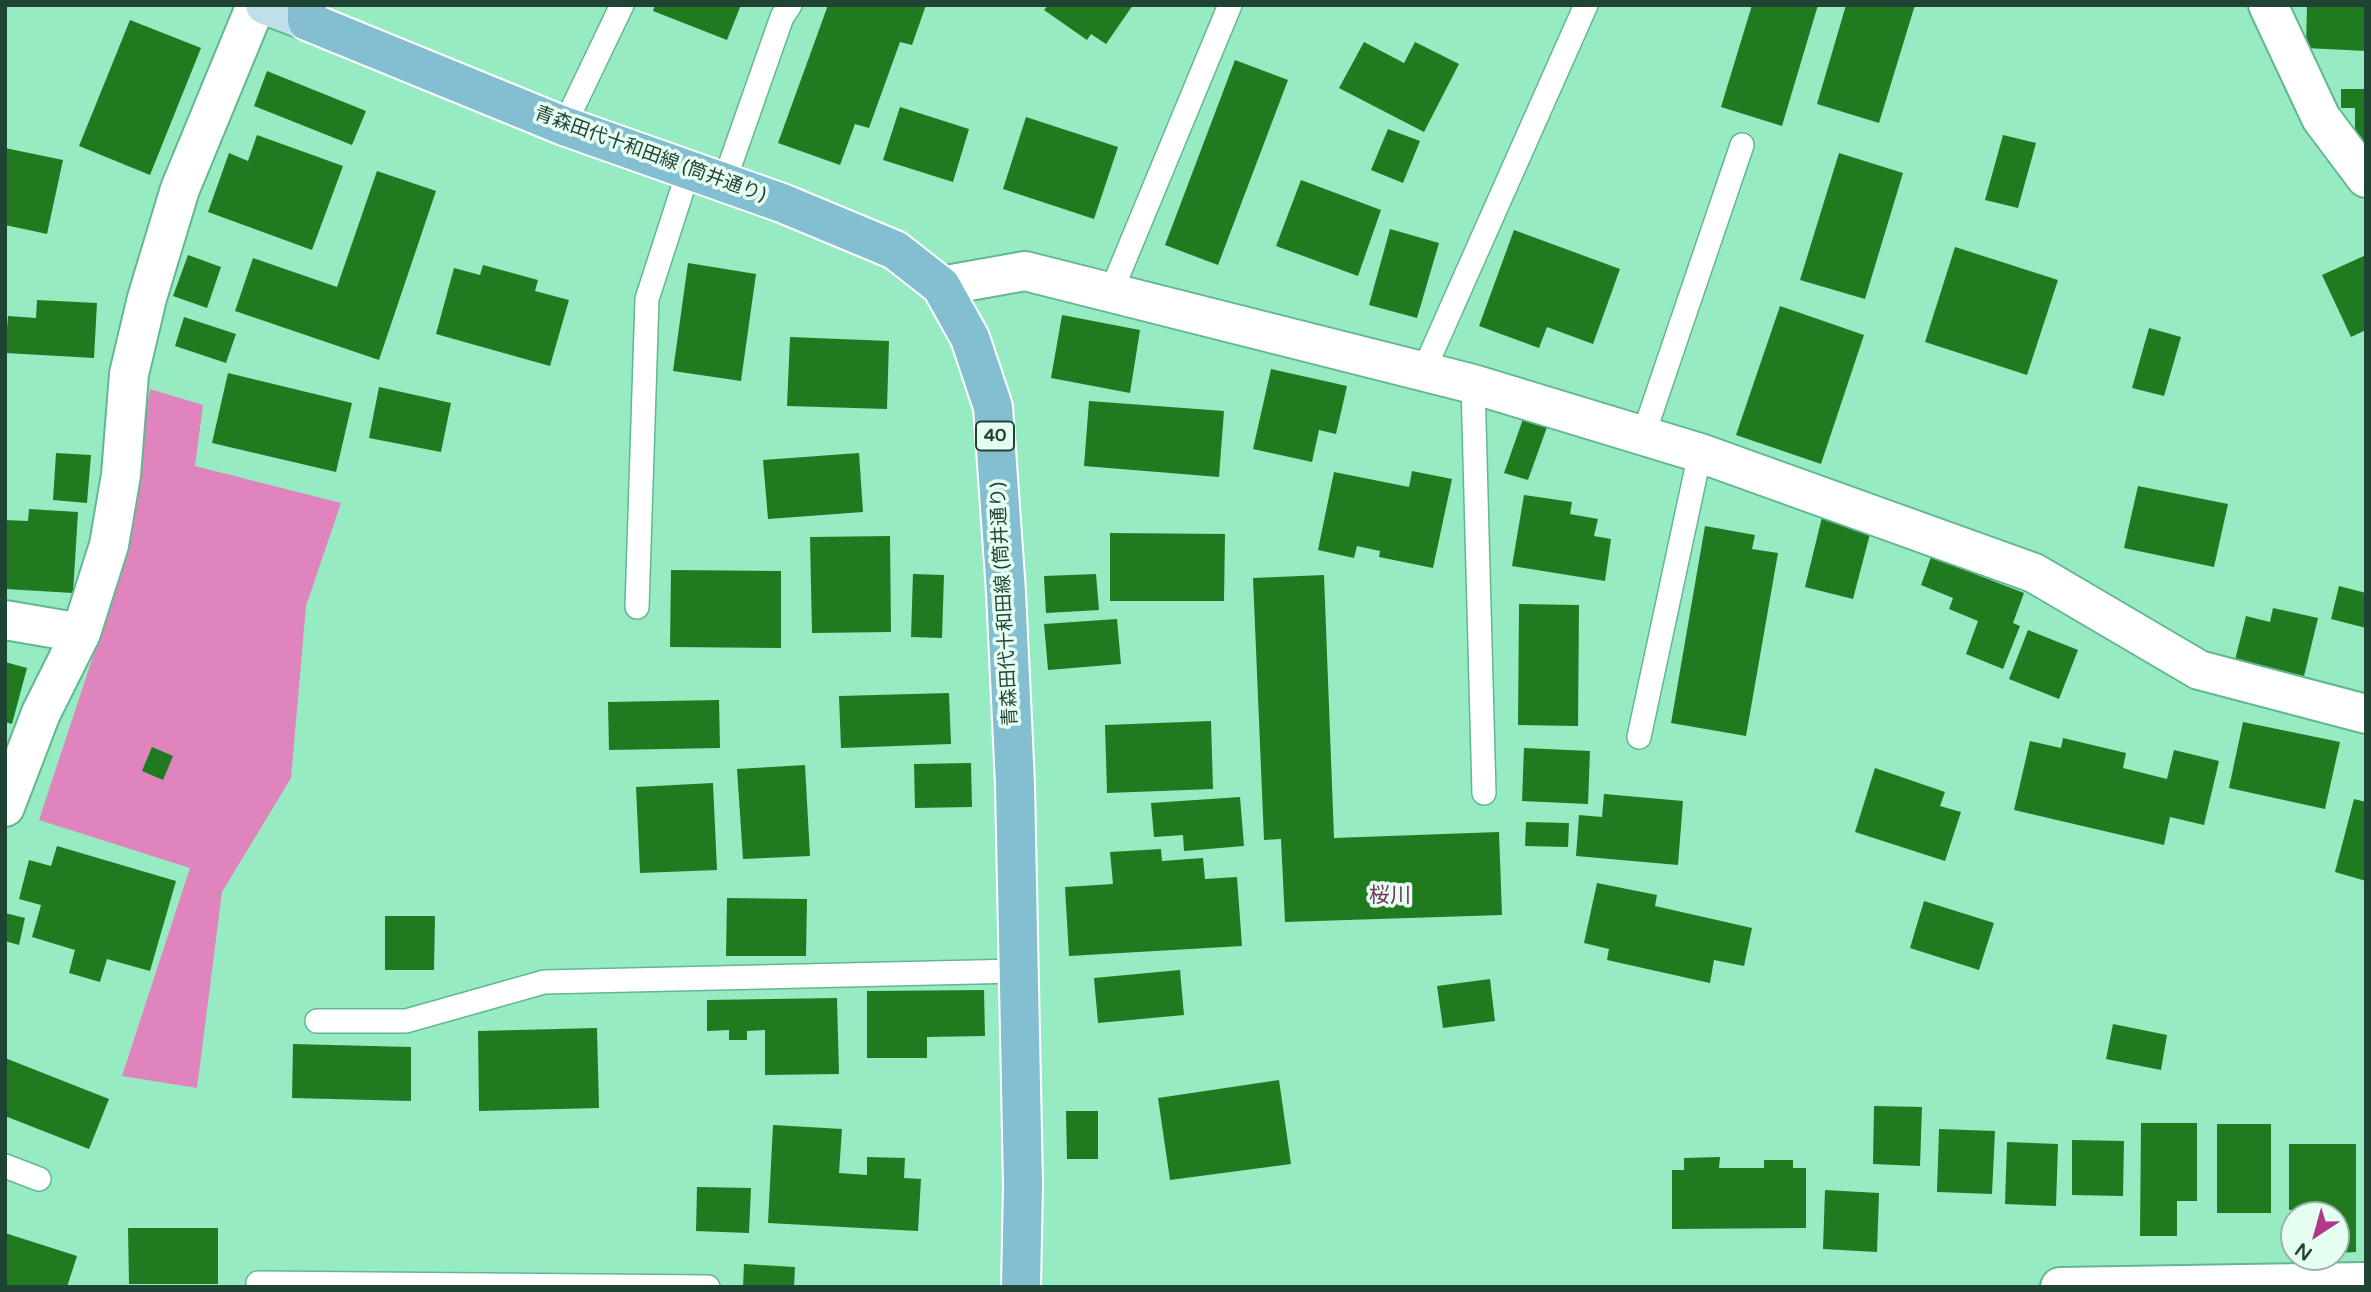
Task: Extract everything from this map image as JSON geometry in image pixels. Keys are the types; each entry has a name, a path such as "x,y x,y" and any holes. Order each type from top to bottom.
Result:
{"main road":[{"path":"265,5 307,13"},
{"name":"青森田代十和田線 (筒井通り)","path":"307,13 564,126 706,175 895,250 941,286 970,338 993,407 1013,729 1021,1287"}],"street":[{"path":"5,807 41,713 81,633 109,545 121,475 129,374 146,298 180,189 256,5"},
{"path":"2268,5 2321,118 2366,178"},
{"path":"941,286 1025,271 1473,384 1700,453 2034,573 2199,670 2366,714"},
{"path":"5,620 81,633"},
{"path":"2060,1287 2366,1282"}],"lane":[{"path":"564,126 622,5"},
{"path":"637,607 648,299 790,5"},
{"path":"1111,292 1230,5"},
{"path":"1423,372 1586,5"},
{"path":"1643,436 1742,145"},
{"path":"1473,384 1484,793"},
{"path":"1639,737 1700,453"},
{"path":"317,1021 406,1021 544,982 1018,971"},
{"path":"5,1166 39,1179"},
{"path":"258,1283 708,1287"}],"shaded area":[{"path":"150,389 203,405 195,466 341,503 306,606 291,778 222,892 197,1088 122,1076 190,868 39,820 110,605"}],"building":[{"path":"655,5 741,5 727,40 653,11"},
{"path":"828,5 926,5 912,45 900,42 869,128 855,124 840,165 778,143"},
{"path":"1048,5 1133,5 1106,44 1091,34 1087,40 1044,10"},
{"path":"1752,5 1818,5 1782,126 1721,107"},
{"path":"1846,5 1915,5 1879,123 1817,104"},
{"path":"2307,5 2366,5 2366,51 2306,48"},
{"path":"130,20 201,48 150,175 79,146"},
{"path":"1364,42 1404,63 1415,42 1459,64 1424,132 1339,88"},
{"path":"1235,60 1288,80 1218,265 1165,245"},
{"path":"267,71 366,111 352,145 254,106"},
{"path":"2341,89 2366,89 2366,153 2355,133 2355,108 2341,108"},
{"path":"900,107 969,129 953,182 883,160"},
{"path":"1026,117 1118,147 1094,219 1003,189"},
{"path":"1388,129 1420,141 1403,183 1371,170"},
{"path":"257,135 343,166 312,250 208,212 229,153 248,161"},
{"path":"2003,135 2036,143 2018,208 1985,200"},
{"path":"5,148 63,160 47,234 5,225"},
{"path":"1839,153 1903,173 1865,299 1800,280"},
{"path":"377,171 436,191 379,360 235,311 253,258 337,287"},
{"path":"1301,180 1381,210 1358,276 1276,246"},
{"path":"1390,229 1439,243 1417,318 1369,305"},
{"path":"1514,230 1620,269 1593,344 1547,327 1539,348 1479,326"},
{"path":"1955,247 2058,280 2027,375 1925,342"},
{"path":"188,255 221,267 207,308 173,296"},
{"path":"2366,255 2366,330 2351,337 2322,275"},
{"path":"688,263 756,274 741,381 673,371"},
{"path":"483,265 538,280 535,291 569,300 550,366 436,334 454,268 480,275"},
{"path":"37,300 97,303 94,358 5,353 8,316 36,318"},
{"path":"1780,306 1864,335 1821,464 1736,435"},
{"path":"1062,315 1140,330 1130,393 1051,378"},
{"path":"184,317 236,334 226,363 175,346"},
{"path":"2149,328 2181,337 2164,396 2132,388"},
{"path":"790,337 889,341 887,409 787,406"},
{"path":"1271,369 1347,386 1336,434 1319,430 1312,462 1253,449"},
{"path":"228,373 352,403 336,472 212,443"},
{"path":"379,387 451,403 441,452 369,438"},
{"path":"1089,401 1224,411 1219,477 1084,466"},
{"path":"1523,419 1547,427 1528,480 1504,473"},
{"path":"56,453 91,455 87,503 53,500"},
{"path":"859,453 863,512 768,519 763,460"},
{"path":"1412,471 1452,479 1433,568 1379,557 1380,551 1357,546 1354,558 1318,550 1334,472 1409,487"},
{"path":"2138,486 2228,504 2214,567 2124,548"},
{"path":"1524,495 1572,502 1570,514 1598,519 1594,536 1611,539 1605,581 1512,566"},
{"path":"29,509 78,512 73,593 5,589 5,520 28,521"},
{"path":"1822,517 1871,530 1853,599 1805,587"},
{"path":"1705,526 1755,535 1752,549 1778,553 1746,736 1671,723"},
{"path":"1110,533 1225,534 1224,601 1110,601"},
{"path":"890,536 891,632 812,633 810,537"},
{"path":"1931,557 2024,593 2013,623 2020,626 2003,669 1966,654 1978,621 1949,609 1953,598 1921,585"},
{"path":"671,570 781,571 781,648 670,647"},
{"path":"913,574 944,575 942,638 911,637"},
{"path":"1096,574 1099,610 1046,613 1044,576"},
{"path":"1324,575 1334,838 1499,832 1502,915 1285,922 1281,839 1264,840 1253,578"},
{"path":"2339,586 2366,593 2366,628 2331,619"},
{"path":"1519,604 1579,605 1578,726 1518,725"},
{"path":"2273,608 2318,618 2304,676 2235,660 2246,616 2270,622"},
{"path":"1117,619 1121,664 1048,670 1044,624"},
{"path":"2028,630 2078,650 2059,699 2009,679"},
{"path":"5,662 27,668 12,724 5,722"},
{"path":"949,693 951,744 841,748 839,696"},
{"path":"719,700 720,748 609,750 608,702"},
{"path":"1211,721 1213,789 1107,793 1105,725"},
{"path":"2243,722 2340,742 2325,809 2229,788"},
{"path":"2063,738 2126,753 2123,768 2167,779 2174,750 2219,761 2204,825 2170,817 2164,845 2014,810 2030,741 2061,748"},
{"path":"152,747 173,756 163,780 142,771"},
{"path":"1524,748 1590,751 1588,804 1522,801"},
{"path":"971,763 972,807 915,808 914,764"},
{"path":"805,765 810,856 743,859 737,769"},
{"path":"1875,768 1945,792 1940,806 1961,812 1945,861 1855,832"},
{"path":"713,783 717,870 640,873 636,787"},
{"path":"1604,794 1683,801 1678,865 1576,856 1579,815 1602,817"},
{"path":"1240,797 1244,846 1184,851 1183,835 1154,837 1151,803"},
{"path":"2354,799 2366,802 2366,881 2335,872"},
{"path":"1526,822 1569,823 1568,847 1525,846"},
{"path":"57,846 176,881 150,971 107,959 100,982 69,973 75,950 32,937 41,905 19,899 29,860 51,866"},
{"path":"1161,849 1162,861 1203,858 1205,879 1237,877 1242,946 1069,956 1065,887 1113,884 1110,852"},
{"path":"1597,883 1657,895 1655,906 1752,928 1744,966 1714,960 1710,983 1607,960 1609,949 1584,943"},
{"path":"727,898 807,899 806,956 726,956"},
{"path":"1924,901 1994,923 1979,970 1910,948"},
{"path":"5,913 25,918 19,945 5,941"},
{"path":"385,916 435,916 434,970 385,970"},
{"path":"1180,970 1184,1015 1098,1023 1094,978"},
{"path":"1490,979 1495,1021 1443,1028 1437,986"},
{"path":"984,990 985,1036 927,1037 927,1058 867,1058 867,991"},
{"path":"837,998 839,1074 765,1075 765,1030 747,1031 747,1040 729,1040 729,1030 707,1031 707,1000"},
{"path":"2113,1024 2167,1035 2161,1070 2106,1059"},
{"path":"597,1028 599,1108 479,1111 478,1031"},
{"path":"293,1044 411,1047 411,1101 292,1098"},
{"path":"5,1058 109,1099 89,1149 5,1116"},
{"path":"1279,1080 1291,1164 1170,1180 1158,1098"},
{"path":"1874,1106 1922,1107 1920,1166 1873,1164"},
{"path":"1066,1111 1098,1111 1098,1159 1067,1159"},
{"path":"2141,1123 2197,1123 2197,1201 2177,1201 2177,1236 2140,1236"},
{"path":"2217,1124 2271,1124 2271,1213 2217,1213"},
{"path":"773,1125 842,1129 839,1173 867,1175 867,1157 905,1158 904,1178 921,1179 918,1231 768,1223"},
{"path":"1939,1129 1995,1131 1992,1194 1937,1192"},
{"path":"2072,1140 2124,1141 2123,1196 2072,1195"},
{"path":"2007,1142 2058,1144 2056,1206 2005,1204"},
{"path":"2289,1144 2356,1144 2356,1252 2350,1252 2350,1201 2289,1201"},
{"path":"1720,1157 1719,1168 1764,1168 1764,1160 1793,1160 1793,1168 1806,1168 1806,1228 1672,1229 1672,1170 1684,1170 1684,1158"},
{"path":"697,1187 751,1188 749,1233 696,1231"},
{"path":"1825,1190 1879,1193 1877,1252 1823,1249"},
{"path":"128,1228 218,1228 218,1284 129,1284"},
{"path":"5,1233 77,1256 67,1287 5,1287"},
{"path":"744,1264 795,1267 794,1287 743,1287"}],"district":[{"name":"桜川","path":"1390,896"}]}
